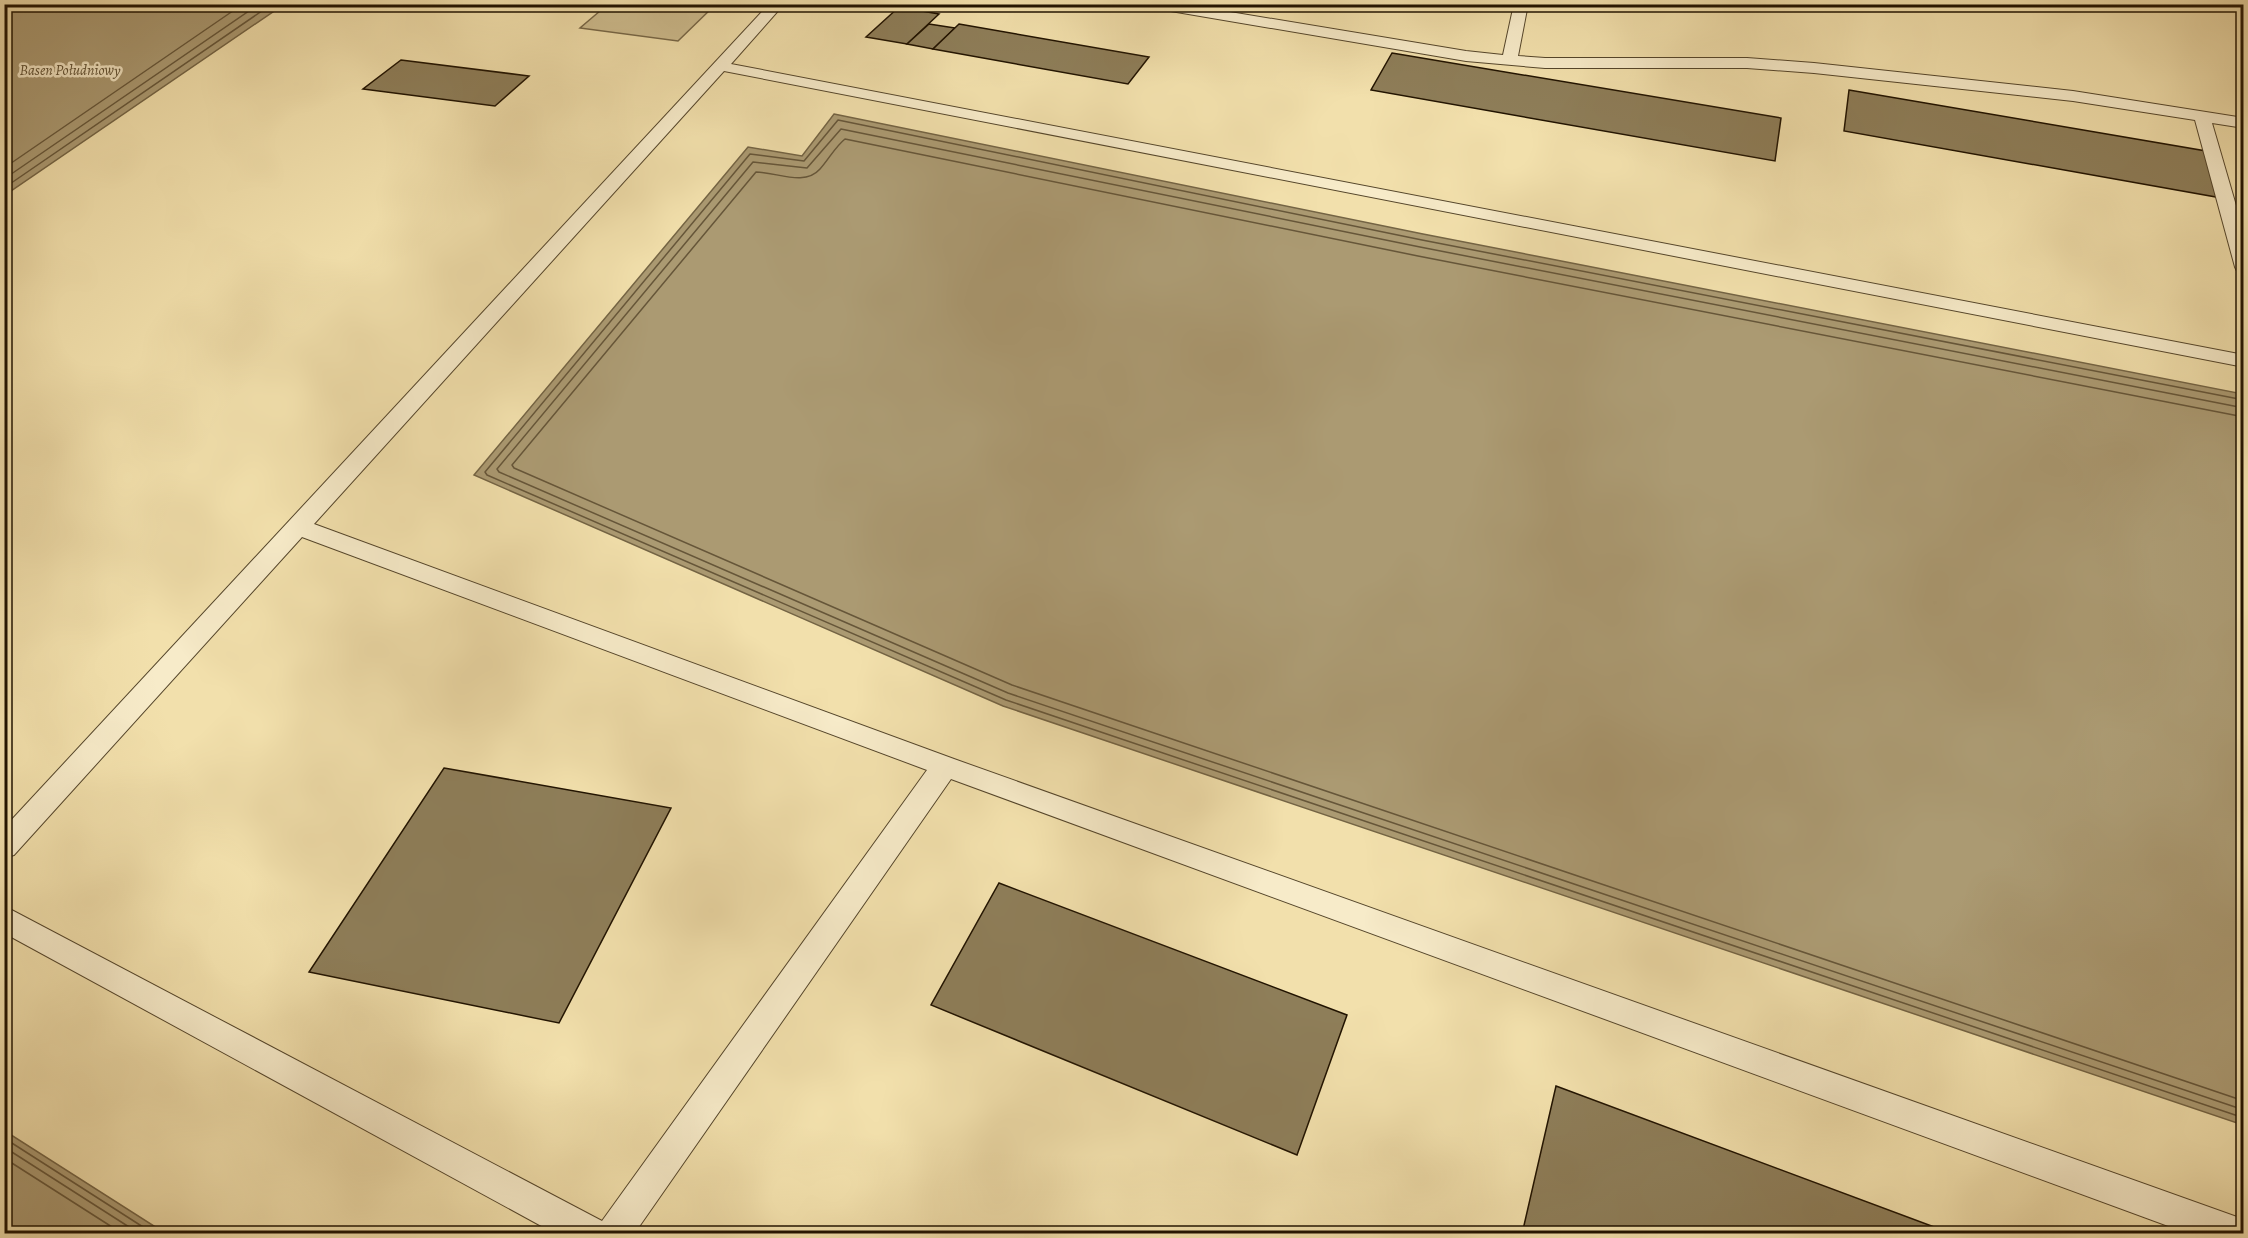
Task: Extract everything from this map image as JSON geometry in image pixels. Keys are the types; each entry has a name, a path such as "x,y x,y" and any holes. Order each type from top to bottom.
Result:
{"lane":[{"path":"4,847 777,4"},
{"path":"1153,4 1509,61 1747,63 1803,67 2073,96 2244,123"},
{"path":"1509,61 1521,4"},
{"path":"720,66 2244,361"},
{"path":"2202,117 2244,267"},
{"path":"298,527 945,766 2237,1233"},
{"path":"614,1233 945,766"},
{"path":"4,918 591,1233"}],"shaded area":[{"path":"607,5 715,5 678,41 580,28"}],"water":[{"name":"Basen Południowy","path":"5,4 283,4 283,5 5,195"},
{"path":"834,114 1423,234 2243,394 2243,1125 1003,706 474,475 748,147 802,156"},
{"path":"5,1131 165,1233 5,1233"}],"building":[{"path":"899,7 939,14 907,44 866,37"},
{"path":"929,24 955,28 933,49 907,44"},
{"path":"959,24 1149,57 1128,84 933,49"},
{"path":"1392,53 1781,118 1775,161 1371,90"},
{"path":"401,60 529,76 495,106 363,89"},
{"path":"1849,90 2206,151 2216,197 1844,131"},
{"path":"444,768 671,808 559,1023 309,972"},
{"path":"999,883 1347,1015 1297,1155 931,1005"},
{"path":"1556,1086 1953,1234 1522,1234"}]}
